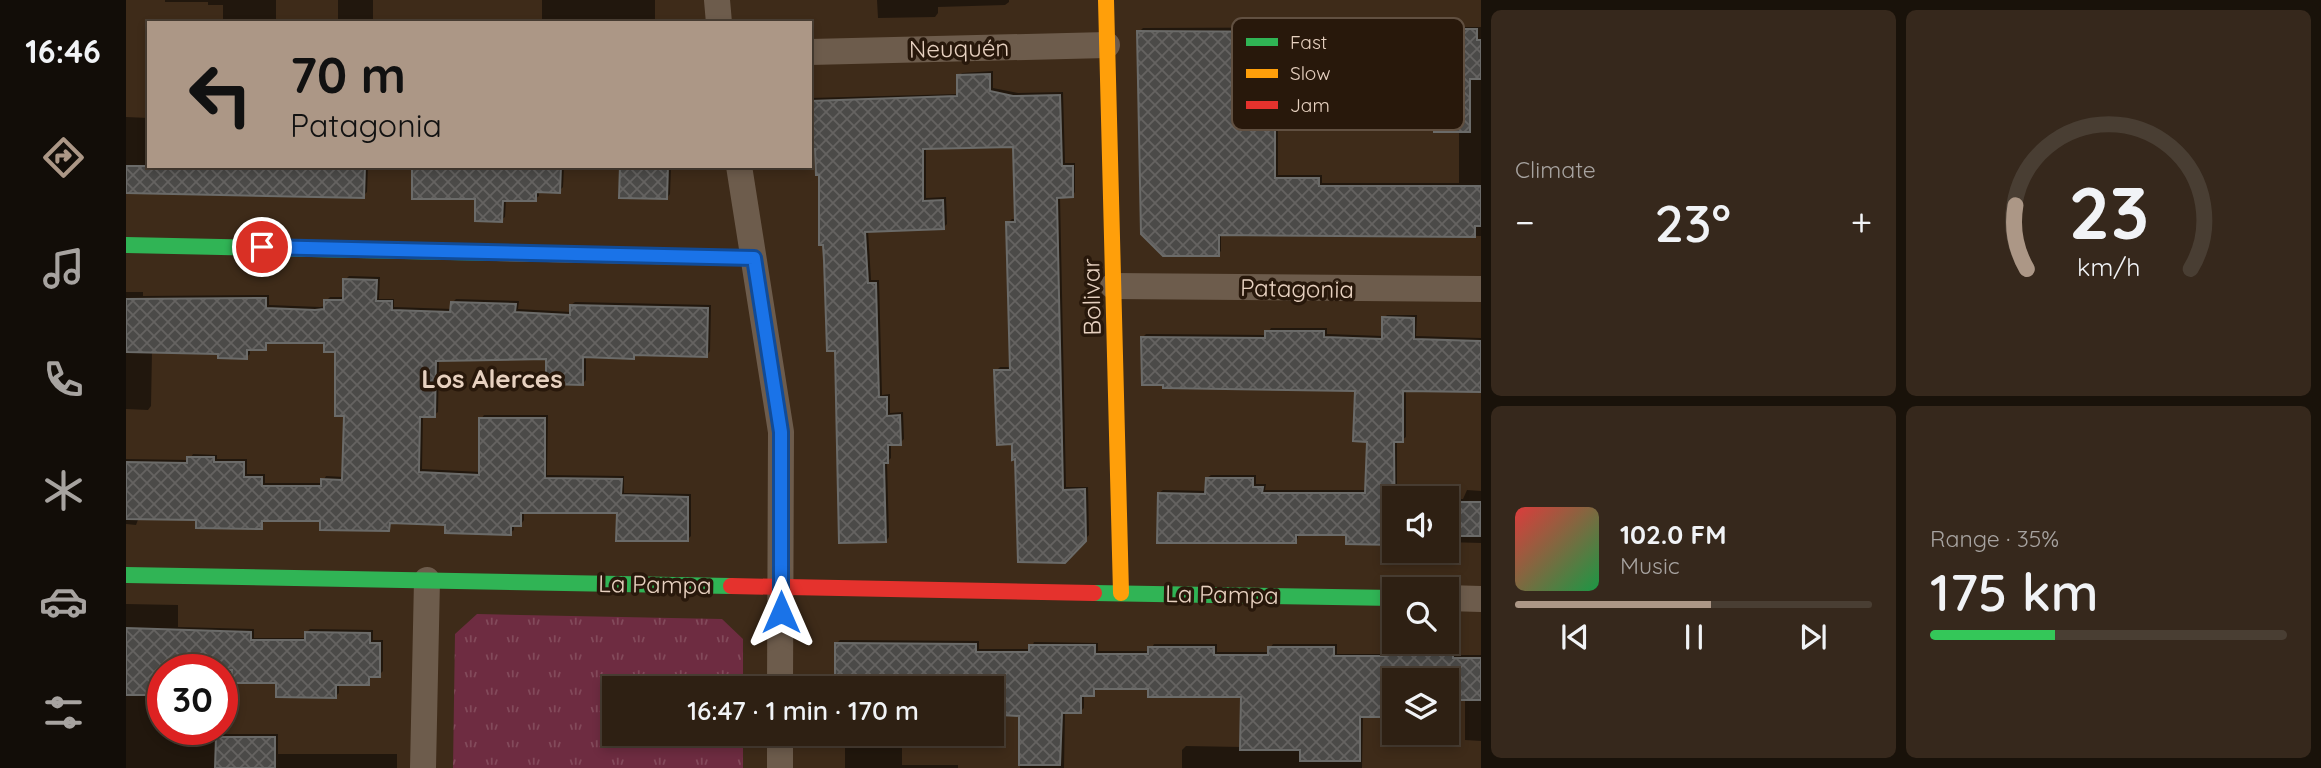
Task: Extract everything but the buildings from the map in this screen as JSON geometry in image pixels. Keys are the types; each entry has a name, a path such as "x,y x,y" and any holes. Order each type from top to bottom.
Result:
{"street":[{"path":"717,0 719,21"},
{"name":"Bolivar","path":"1106,0 1121,593"},
{"name":"Neuquén","path":"812,52 1107,45"},
{"path":"739,168 781,432 780,676"},
{"path":"126,244 754,258"},
{"name":"Patagonia","path":"1113,286 1481,289"},
{"name":"La Pampa","path":"126,575 1382,597"},
{"path":"423,768 427,580"},
{"path":"1459,598 1481,599"},
{"path":"780,746 780,768"}],"green space":[{"path":"477,614 722,619 743,639 743,676 602,676 602,746 743,746 743,768 453,768 455,634"}],"traffic: fast":[{"path":"126,245 496,253"},
{"path":"126,575 731,586"},
{"path":"1094,593 1382,598"}],"traffic: slow":[{"path":"1106,0 1121,593"},
{"path":"496,253 754,258"}],"traffic: jam":[{"path":"731,586 1094,593"}],"district":[{"name":"Los Alerces","path":"492,378"}],"route":[{"path":"262,247 754,258 781,432 781,612"}]}
